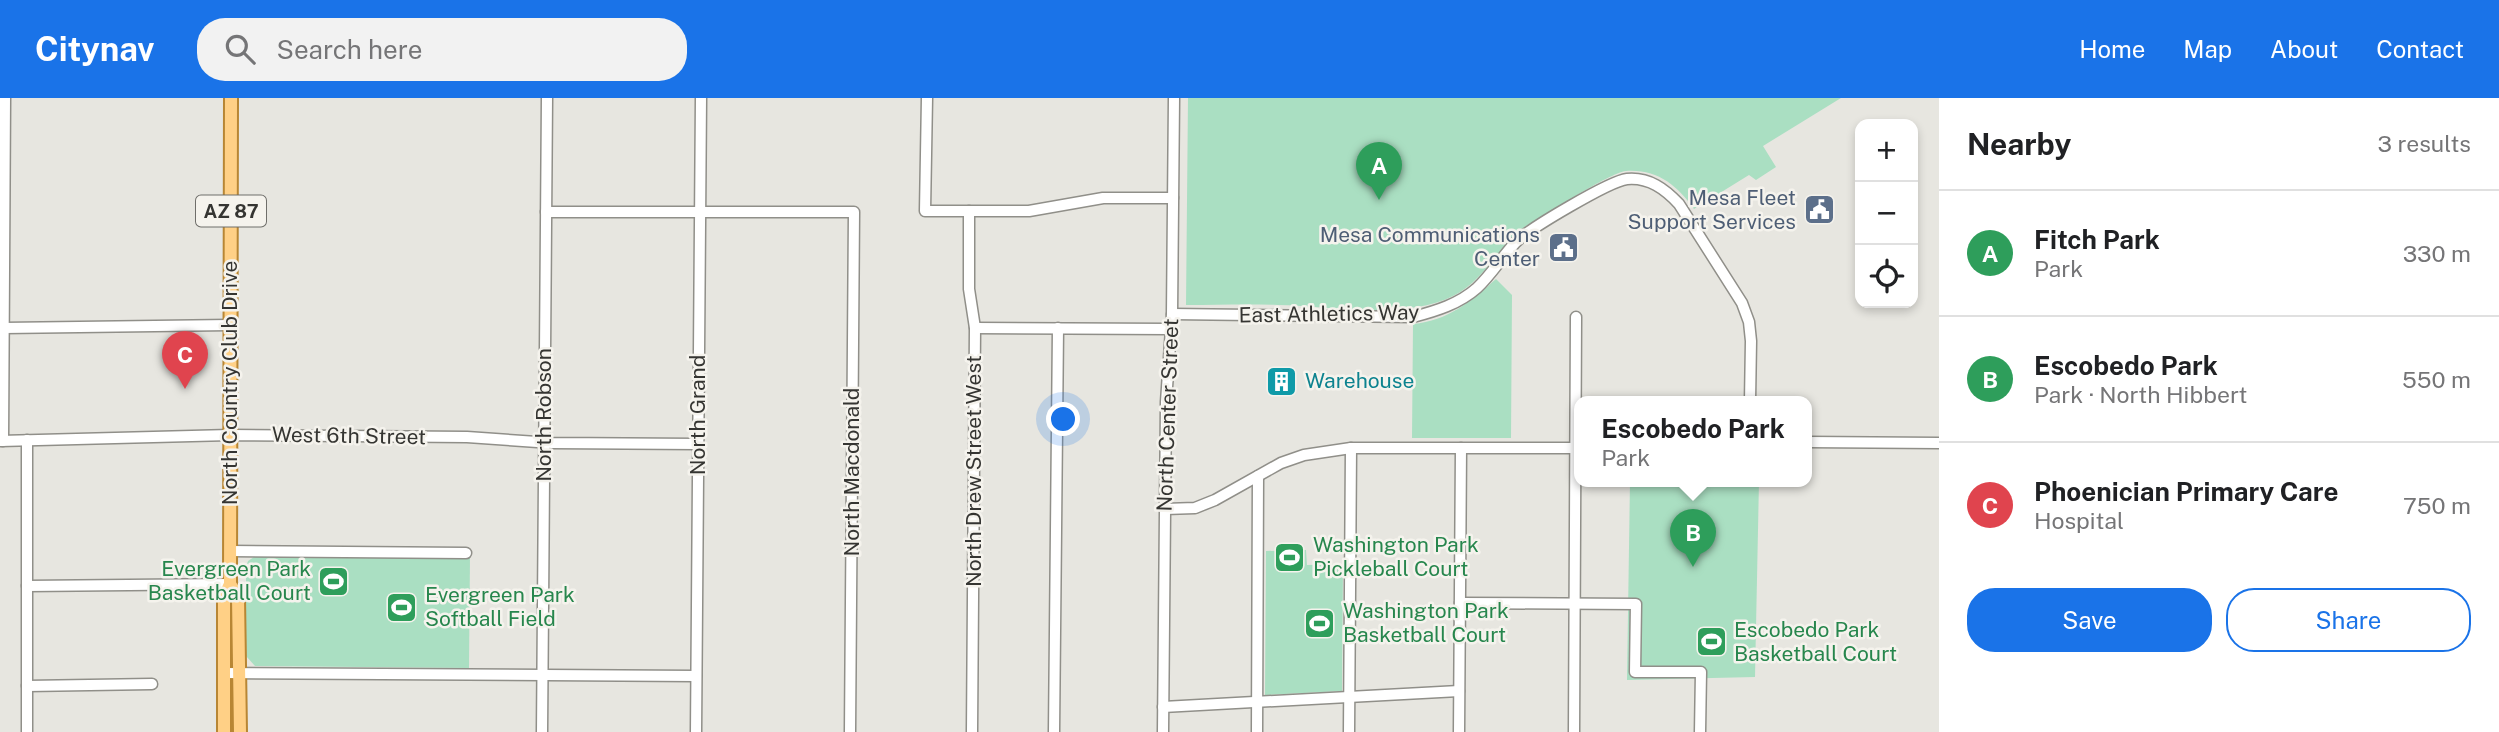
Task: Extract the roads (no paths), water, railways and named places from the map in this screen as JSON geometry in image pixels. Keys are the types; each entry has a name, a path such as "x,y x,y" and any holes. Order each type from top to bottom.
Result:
{"main road":[{"name":"North Country Club Drive","path":"224,732 224,597 230,584 231,98"},
{"name":"North Country Club Drive","path":"230,584 238,597 240,732"}],"street":[{"path":"1,441 5,98"},
{"name":"North Robson","path":"542,732 547,98"},
{"name":"North Grand","path":"696,732 701,98"},
{"path":"926,98 925,211 1029,211 1103,198 1173,198"},
{"name":"North Center Street","path":"1163,732 1166,402 1172,314 1174,98"},
{"name":"East Athletics Way","path":"1172,314 1413,317 1431,313 1457,302 1476,289 1517,241 1531,231 1609,185 1625,179 1636,179 1657,185 1679,204 1742,303 1749,322 1751,341 1750,396"},
{"name":"North Drew Street West","path":"969,211 969,289 975,328 972,732"},
{"path":"546,212 700,212"},
{"name":"North Macdonald","path":"700,212 854,212 850,732"},
{"path":"1576,317 1577,396"},
{"path":"4,328 230,325"},
{"path":"975,328 1171,329"},
{"path":"1054,732 1058,328"},
{"name":"West 6th Street","path":"1,441 230,435 467,437 544,443 698,444"},
{"path":"27,440 27,732"},
{"path":"1812,442 1939,443"},
{"path":"1165,509 1195,508 1281,463 1304,455 1352,448 1574,448"},
{"path":"1349,732 1352,448"},
{"path":"1459,732 1461,448"},
{"path":"1257,732 1258,476"},
{"path":"1574,732 1576,487"},
{"path":"230,551 466,553"},
{"path":"27,586 230,584"},
{"path":"1460,603 1636,604 1635,672 1701,672 1700,732"},
{"path":"223,673 696,676"},
{"path":"27,686 152,684"},
{"path":"1163,706 1459,691"}],"place":[{"name":"Fitch Park","path":"1379,200"},
{"name":"Mesa Fleet Support Services","path":"1819,210"},
{"name":"Mesa Communications Center","path":"1563,247"},
{"name":"Warehouse","path":"1282,381"},
{"name":"Phoenician Primary Care","path":"185,389"},
{"name":"Washington Park Pickleball Court","path":"1290,557"},
{"name":"Escobedo Park","path":"1693,567"},
{"name":"Evergreen Park Basketball Court","path":"334,581"},
{"name":"Evergreen Park Softball Field","path":"402,607"},
{"name":"Washington Park Basketball Court","path":"1320,623"},
{"name":"Escobedo Park Basketball Court","path":"1711,642"}]}
